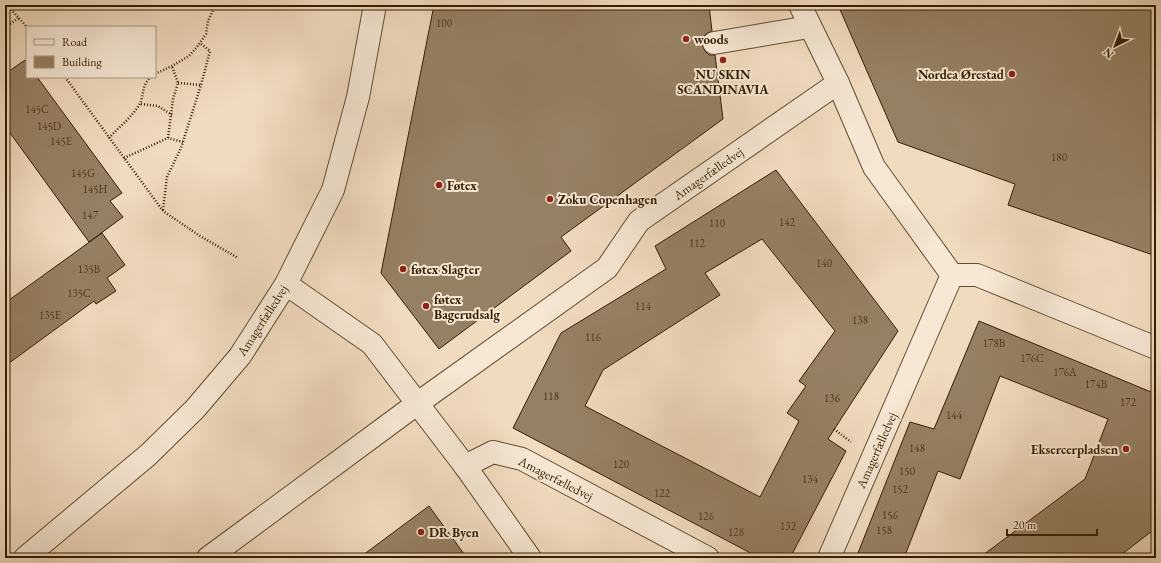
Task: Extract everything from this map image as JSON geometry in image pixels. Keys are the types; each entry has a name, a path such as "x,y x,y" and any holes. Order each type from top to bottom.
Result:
{"street":[{"name":"Amagerfælledvej","path":"25,558 148,455 195,409 240,356 286,284 333,190 358,97 375,5"},
{"path":"800,5 809,27 838,83 874,167 952,275 977,275 1156,348"},
{"path":"714,43 809,27"},
{"name":"Amagerfælledvej","path":"208,558 418,403 607,268 638,221 838,83"},
{"name":"Amagerfælledvej","path":"828,558 952,275"},
{"path":"286,284 372,344 465,466 530,558"},
{"name":"Amagerfælledvej","path":"465,466 493,452 522,459 708,558"}],"path":[{"path":"7,5 26,26"},
{"path":"156,74 189,56 200,44 206,34 208,21 217,5"},
{"path":"5,27 19,18"},
{"path":"163,211 167,177 183,142 202,84 210,51 200,44"},
{"path":"168,138 173,99 178,83 172,66"},
{"path":"66,78 163,211 200,236 238,258"},
{"path":"109,138 131,116 140,104 142,91 147,80 150,78"},
{"path":"178,83 202,84"},
{"path":"140,104 158,106 172,115"},
{"path":"124,158 168,138 183,142"}],"building":[{"path":"434,5 709,5 712,31 702,38 702,45 709,55 715,55 723,119 561,237 571,251 439,349 381,273"},
{"name":"Nordea Ørestad","path":"838,5 1156,5 1156,256 1008,205 1015,184 898,142"},
{"path":"25,60 26,78 38,78 122,193 110,201 123,217 89,242 5,126 5,74"},
{"path":"776,170 898,331 828,439 846,451 790,558 760,558 513,428 561,333 666,269 655,246","holes":["762,239 835,331 799,381 806,386 787,413 799,421 760,497 585,406 603,370 720,295 705,273"]},
{"path":"102,233 125,265 107,278 116,291 96,304 94,301 5,366 5,303"},
{"name":"Eksercerpladsen","path":"979,321 1156,394 1156,528 1117,558 979,558 1085,479 1108,419 1000,376 960,479 938,471 904,558 856,558 910,422 934,429"},
{"name":"DR Byen","path":"429,506 467,558 359,558"}],"place":[{"name":"woods","path":"686,39"},
{"name":"NU SKIN SCANDINAVIA","path":"723,60"},
{"name":"Nordea Ørestad","path":"1012,74"},
{"name":"Føtex","path":"439,185"},
{"name":"Zoku Copenhagen","path":"550,199"},
{"name":"føtex Slagter","path":"403,269"},
{"name":"føtex Bagerudsalg","path":"426,306"},
{"name":"Eksercerpladsen","path":"1126,449"},
{"name":"DR Byen","path":"421,532"}]}
